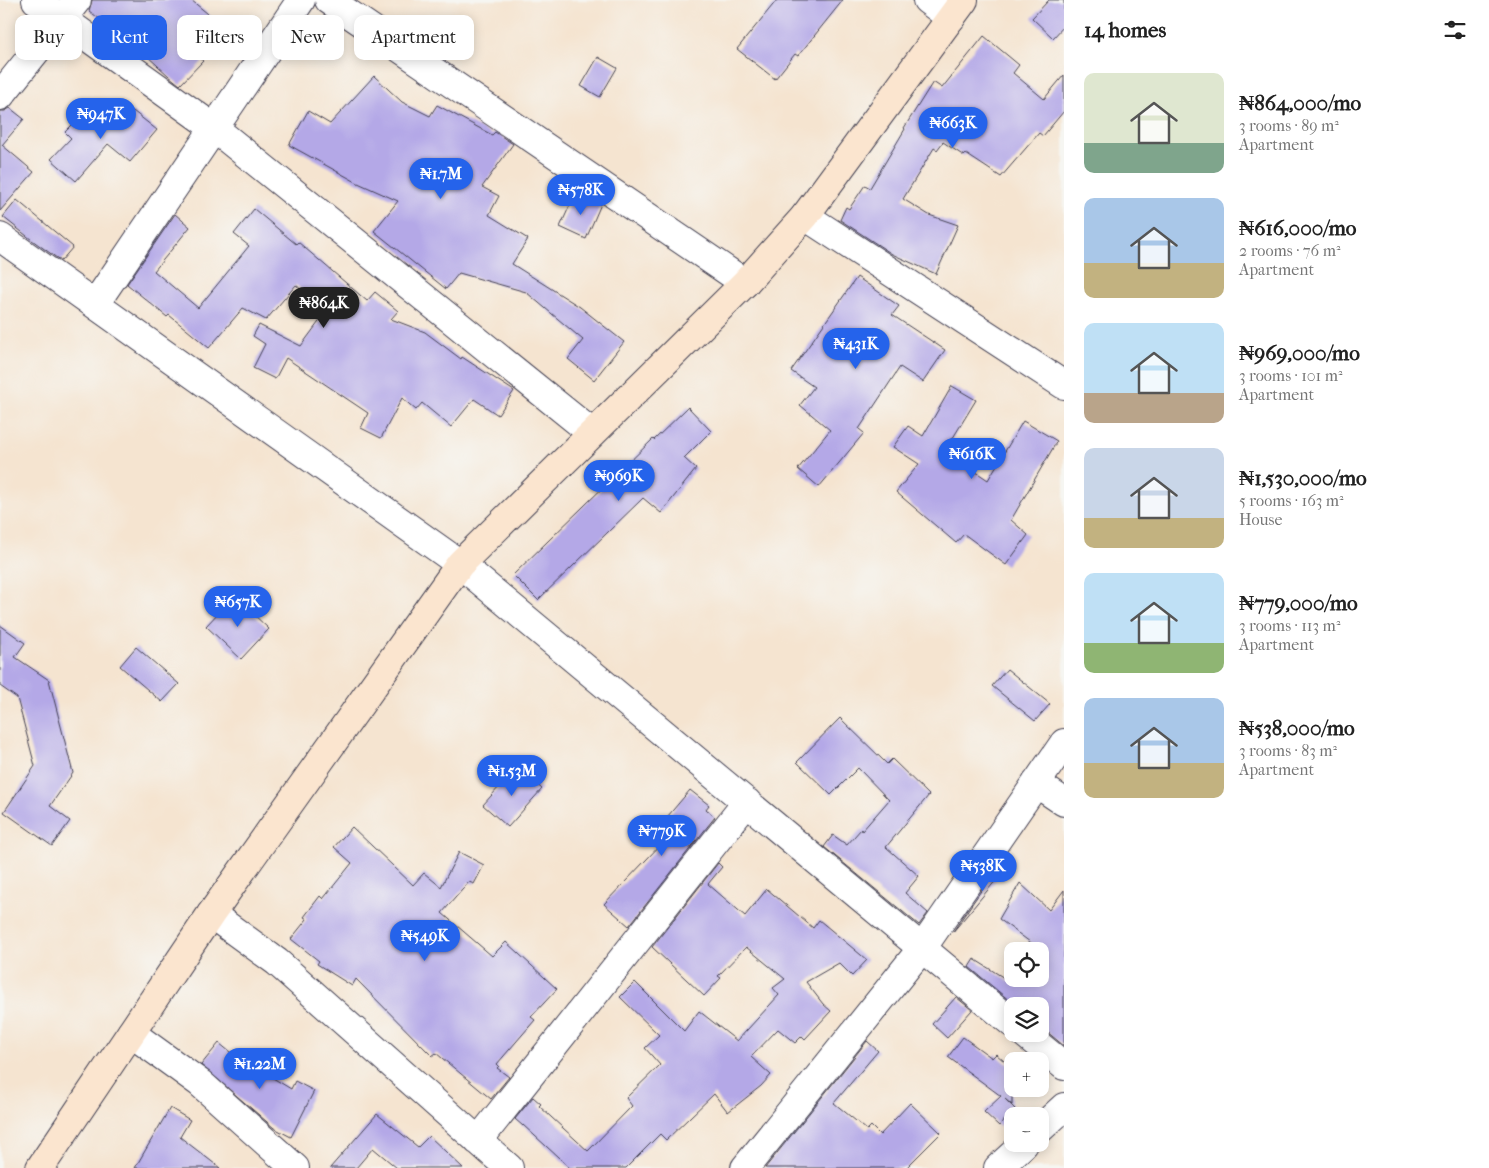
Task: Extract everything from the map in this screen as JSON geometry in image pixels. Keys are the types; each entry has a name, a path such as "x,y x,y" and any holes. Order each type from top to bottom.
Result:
{"street":[{"path":"36,0 70,10 592,433"},
{"path":"95,304 301,0"},
{"path":"329,0 745,283"},
{"path":"40,1168 211,914 460,564 745,283 805,216 958,9 927,0"},
{"path":"0,96 70,10"},
{"path":"805,216 1064,386"},
{"path":"0,236 460,564 1004,1016"},
{"path":"745,1168 923,947 1064,743"},
{"path":"1036,783 1064,802"},
{"path":"478,1141 747,802"},
{"path":"211,914 278,962 509,1168"},
{"path":"132,1033 200,1083 295,1168"},
{"path":"1035,1042 1064,1066"},
{"path":"1049,1121 1064,1107"},
{"path":"998,1168 1015,1152"}],"building":[{"path":"92,0 191,0 209,15 177,15 177,60 203,61 180,85 151,60 167,60 167,15 94,15 89,11"},
{"path":"777,0 843,0 798,56 795,54 775,79 737,49"},
{"path":"1049,0 1064,0 1064,26 1053,38 1032,18"},
{"path":"984,36 1019,65 1013,73 1044,99 1064,75 1064,111 1043,136 1039,133 1001,177 966,154 964,156 943,142 937,150 934,148 903,199 929,215 958,225 936,274 892,254 840,220 846,207 849,209 865,185 870,188 933,82 942,88"},
{"path":"598,57 617,68 600,97 581,86"},
{"path":"374,76 402,102 430,116 437,105 492,135 495,132 513,144 482,187 499,196 489,215 528,239 512,264 580,307 624,342 594,380 568,359 583,340 526,292 459,273 446,289 374,231 398,201 358,183 289,145 308,111 330,124"},
{"path":"93,104 118,129 133,111 157,130 130,162 108,144 76,181 51,159 71,138 65,132"},
{"path":"10,108 24,119 2,145 34,172 0,211 0,111"},
{"path":"576,192 601,204 586,239 560,227"},
{"path":"17,200 73,247 61,261 3,217"},
{"path":"254,209 296,244 298,242 367,301 375,292 398,311 391,319 425,332 461,359 462,357 514,391 498,415 474,399 451,427 422,403 416,410 402,398 381,438 361,428 368,413 286,358 275,379 253,368 265,344 253,336 259,325 301,346 327,311 296,285 266,320 243,308 209,348 127,284 175,214 190,227 154,271 198,308 249,246 234,234"},
{"path":"857,277 899,306 892,315 945,350 923,382 900,367 859,429 864,433 819,487 798,469 830,430 800,405 814,387 791,371"},
{"path":"952,386 976,400 945,451 988,480 1023,421 1057,441 1011,520 1028,535 1006,565 964,534 956,543 896,492 919,464 893,447 908,426 923,436"},
{"path":"688,407 711,431 684,458 696,469 661,513 643,498 538,600 513,575"},
{"path":"234,596 269,629 241,659 206,626"},
{"path":"0,625 25,643 15,657 49,680 73,773 50,806 70,821 52,846 4,812 35,766 17,698 0,686"},
{"path":"136,647 179,684 162,702 120,666"},
{"path":"1007,669 1050,704 1035,721 992,686"},
{"path":"840,718 887,764 892,759 929,795 886,847 919,876 905,893 928,913 919,925 824,847 833,835 847,845 889,800 858,768 831,795 797,762"},
{"path":"517,767 542,789 508,827 483,805"},
{"path":"690,790 709,805 706,809 715,817 629,926 604,904 666,839 656,830"},
{"path":"352,827 413,885 424,873 441,887 459,852 484,865 474,884 469,882 442,913 492,956 506,942 557,989 531,1017 535,1020 497,1064 499,1066 497,1068 509,1077 491,1099 436,1053 432,1056 356,979 352,986 317,964 319,961 291,939 307,919 304,917 320,896 323,899 352,863 334,847"},
{"path":"718,863 722,867 708,884 745,916 767,889 813,928 819,920 867,960 852,976 839,963 806,982 831,1011 805,1039 802,1036 795,1043 778,1029 751,1057 771,1075 761,1086 728,1112 714,1094 666,1140 660,1134 626,1168 570,1168 515,1119 533,1097 541,1104 539,1106 588,1151 632,1106 626,1098 660,1065 645,1048 659,1035 620,997 635,982 684,1031 699,1011 737,1041 779,995 773,988 785,979 746,947 718,976 721,978 704,996 652,947"},
{"path":"996,869 1002,873 952,933"},
{"path":"1020,883 1049,910 1064,890 1064,1046 1049,1034 1049,997 1005,997 969,967 974,959 1004,978 1004,987 1049,987 1049,942 1030,942 999,919"},
{"path":"956,997 972,1010 947,1038 932,1024"},
{"path":"963,1037 992,1058 996,1054 1004,1061 1004,1097 1012,1097 1012,1105 1005,1099 1013,1107 1004,1107 1004,1121 999,1126 984,1112 1001,1096 948,1057"},
{"path":"867,1041 878,1051 834,1103 867,1130 871,1126 880,1135 910,1103 941,1133 906,1168 765,1168"},
{"path":"219,1043 230,1052 291,1089 295,1081 314,1091 291,1137 274,1128 201,1065"},
{"path":"170,1108 190,1120 180,1137 220,1168 135,1168"},
{"path":"377,1114 418,1147 429,1136 463,1168 397,1168 373,1148 356,1168 330,1168"}]}
